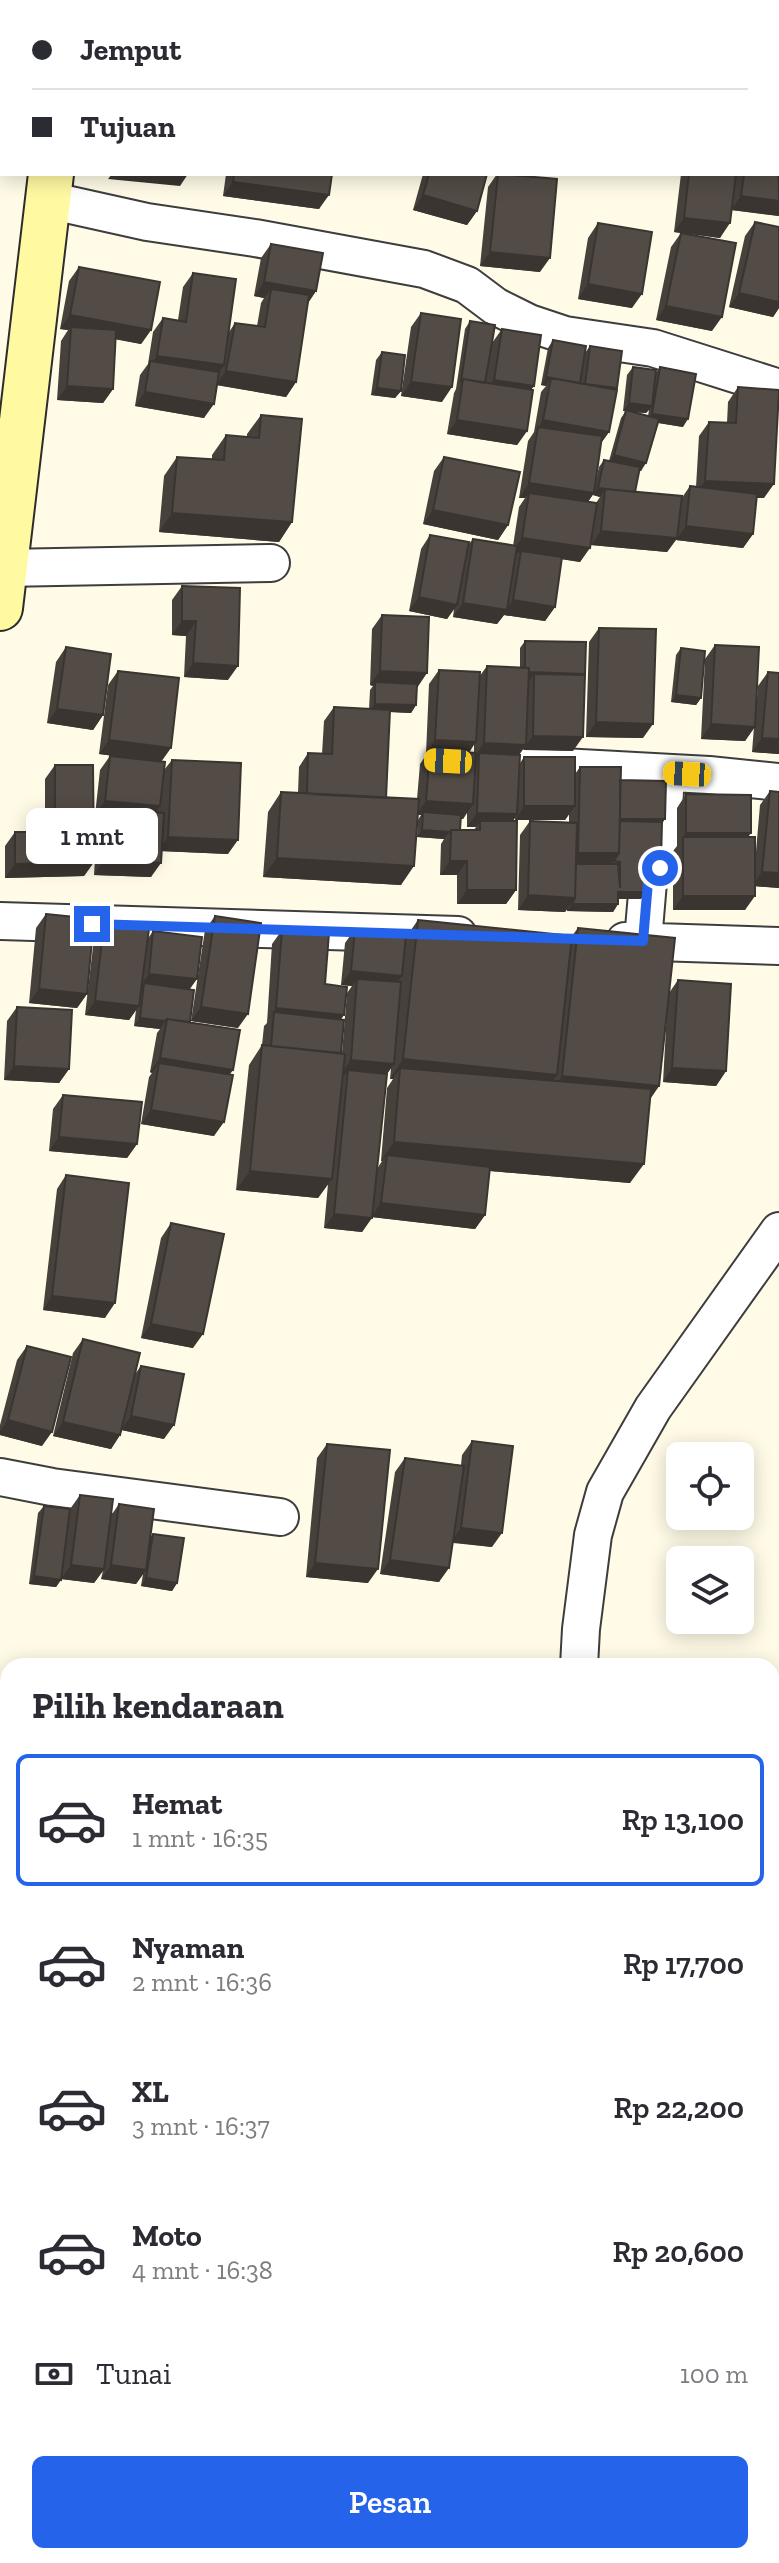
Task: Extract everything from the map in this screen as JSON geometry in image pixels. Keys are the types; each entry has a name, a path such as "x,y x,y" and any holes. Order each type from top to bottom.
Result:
{"main road":[{"path":"2,588 49,187"}],"street":[{"path":"49,187 147,222 424,269 467,285 495,306 529,323 565,335 653,348 779,388"},
{"path":"2,588 271,563"},
{"path":"492,763 779,782"},
{"path":"643,941 648,882 661,863 666,773"},
{"path":"0,921 486,936"},
{"path":"596,940 779,946"},
{"path":"579,1658 593,1535 605,1492 653,1408 779,1231"},
{"path":"0,1477 52,1487 280,1517"}],"building":[{"path":"234,176 332,176 329,195 233,182"},
{"path":"428,176 486,176 477,211 423,195"},
{"path":"498,176 557,179 550,258 490,252"},
{"path":"689,176 736,176 730,223 684,218"},
{"path":"744,176 779,176 779,201 741,196"},
{"path":"755,222 779,227 779,302 739,293"},
{"path":"598,223 652,232 642,294 588,284"},
{"path":"681,233 736,243 722,317 666,306"},
{"path":"271,244 323,253 316,291 264,282"},
{"path":"79,267 160,282 151,330 70,315"},
{"path":"193,273 236,279 224,365 157,356 163,318 186,322"},
{"path":"271,289 309,295 296,382 226,371 235,323 265,327"},
{"path":"421,313 461,319 452,387 411,382"},
{"path":"470,321 495,325 485,383 461,381"},
{"path":"71,327 116,330 113,389 67,386"},
{"path":"502,329 541,335 534,386 494,380"},
{"path":"553,340 586,346 580,383 546,377"},
{"path":"590,346 622,351 617,388 585,384"},
{"path":"382,352 405,355 401,391 377,388"},
{"path":"150,361 219,372 214,404 145,392"},
{"path":"633,367 656,370 652,406 629,403"},
{"path":"660,367 696,374 688,419 652,414"},
{"path":"551,378 617,390 609,432 543,420"},
{"path":"463,379 533,390 527,431 457,420"},
{"path":"738,387 779,390 774,484 705,481 709,422 736,423"},
{"path":"626,410 659,419 646,463 614,455"},
{"path":"261,415 302,419 292,522 172,513 177,457 224,460 226,435 259,438"},
{"path":"538,427 602,436 594,493 529,483"},
{"path":"444,457 520,472 508,525 433,510"},
{"path":"604,460 640,467 635,492 598,488"},
{"path":"690,486 757,494 753,534 686,526"},
{"path":"605,489 682,496 677,538 601,531"},
{"path":"529,493 597,503 590,548 522,538"},
{"path":"430,535 469,542 457,605 419,597"},
{"path":"473,539 517,546 507,610 463,603"},
{"path":"521,551 562,557 555,607 513,600"},
{"path":"182,586 240,588 238,666 193,663 196,621 182,621"},
{"path":"382,615 429,617 427,673 380,671"},
{"path":"599,628 656,629 653,724 596,722"},
{"path":"525,641 586,642 585,674 529,672 529,668 525,668"},
{"path":"715,645 759,647 755,727 711,724"},
{"path":"66,647 111,654 103,715 57,709"},
{"path":"681,648 705,651 701,698 676,695"},
{"path":"487,666 529,668 526,745 484,743"},
{"path":"439,670 480,672 476,742 435,740"},
{"path":"118,671 179,678 171,748 109,740"},
{"path":"768,672 779,673 779,739 762,738"},
{"path":"534,674 585,675 583,737 533,736"},
{"path":"375,682 417,684 416,705 375,704"},
{"path":"334,707 390,710 386,798 307,794 308,753 332,754"},
{"path":"430,750 476,753 473,804 426,801"},
{"path":"479,753 520,755 517,814 477,813"},
{"path":"110,756 165,762 160,806 105,801"},
{"path":"524,757 575,757 575,806 524,806"},
{"path":"172,760 241,763 238,840 168,837"},
{"path":"55,765 93,765 94,862 15,864 15,832 36,832 36,813 55,812"},
{"path":"580,767 621,767 619,853 578,853"},
{"path":"620,780 666,781 665,819 620,819"},
{"path":"770,791 779,792 779,873 762,872"},
{"path":"281,792 419,799 414,866 277,858"},
{"path":"686,794 751,795 751,833 686,833"},
{"path":"107,809 164,813 161,863 104,860"},
{"path":"423,812 461,815 460,830 422,830"},
{"path":"480,821 517,821 516,890 467,890 467,861 450,861 451,830 480,830"},
{"path":"530,821 577,823 575,898 528,895"},
{"path":"620,821 662,822 661,862 641,862 647,864 646,892 618,892 618,904 572,904 576,864 618,864 620,888 620,862 615,859 619,853"},
{"path":"683,837 755,837 755,896 683,896"},
{"path":"46,914 94,919 87,994 39,989"},
{"path":"215,916 261,923 248,1014 201,1007"},
{"path":"418,920 572,936 557,1075 403,1059"},
{"path":"104,924 149,929 139,1006 95,1001"},
{"path":"578,928 675,938 659,1086 562,1076"},
{"path":"355,929 406,934 402,976 351,971"},
{"path":"282,930 329,933 325,984 347,987 344,1015 276,1008"},
{"path":"153,931 202,937 197,979 149,974"},
{"path":"357,979 401,982 394,1064 351,1060"},
{"path":"678,980 731,984 726,1071 672,1068"},
{"path":"144,983 194,990 190,1022 140,1018"},
{"path":"17,1007 72,1010 69,1069 14,1066"},
{"path":"274,1012 344,1020 341,1053 271,1046"},
{"path":"167,1019 240,1030 233,1070 160,1058"},
{"path":"262,1045 345,1054 332,1179 250,1171"},
{"path":"159,1063 233,1075 224,1122 151,1110"},
{"path":"400,1068 651,1089 644,1164 394,1142"},
{"path":"348,1070 387,1074 372,1218 334,1214"},
{"path":"63,1095 142,1102 137,1144 59,1137"},
{"path":"387,1155 490,1167 485,1215 381,1203"},
{"path":"66,1175 129,1183 115,1303 52,1296"},
{"path":"171,1223 224,1234 203,1334 151,1324"},
{"path":"83,1339 140,1353 120,1435 63,1422"},
{"path":"27,1346 71,1357 52,1432 8,1420"},
{"path":"141,1366 184,1374 174,1425 131,1416"},
{"path":"472,1441 513,1446 502,1533 461,1528"},
{"path":"327,1444 390,1450 378,1569 315,1563"},
{"path":"405,1458 464,1466 449,1568 390,1560"},
{"path":"80,1495 113,1499 104,1569 71,1565"},
{"path":"119,1504 154,1509 146,1570 111,1565"},
{"path":"44,1506 70,1509 61,1580 34,1576"},
{"path":"153,1534 184,1538 177,1583 146,1578"}],"route":[{"path":"92,924 643,941 648,882 660,868"}]}
